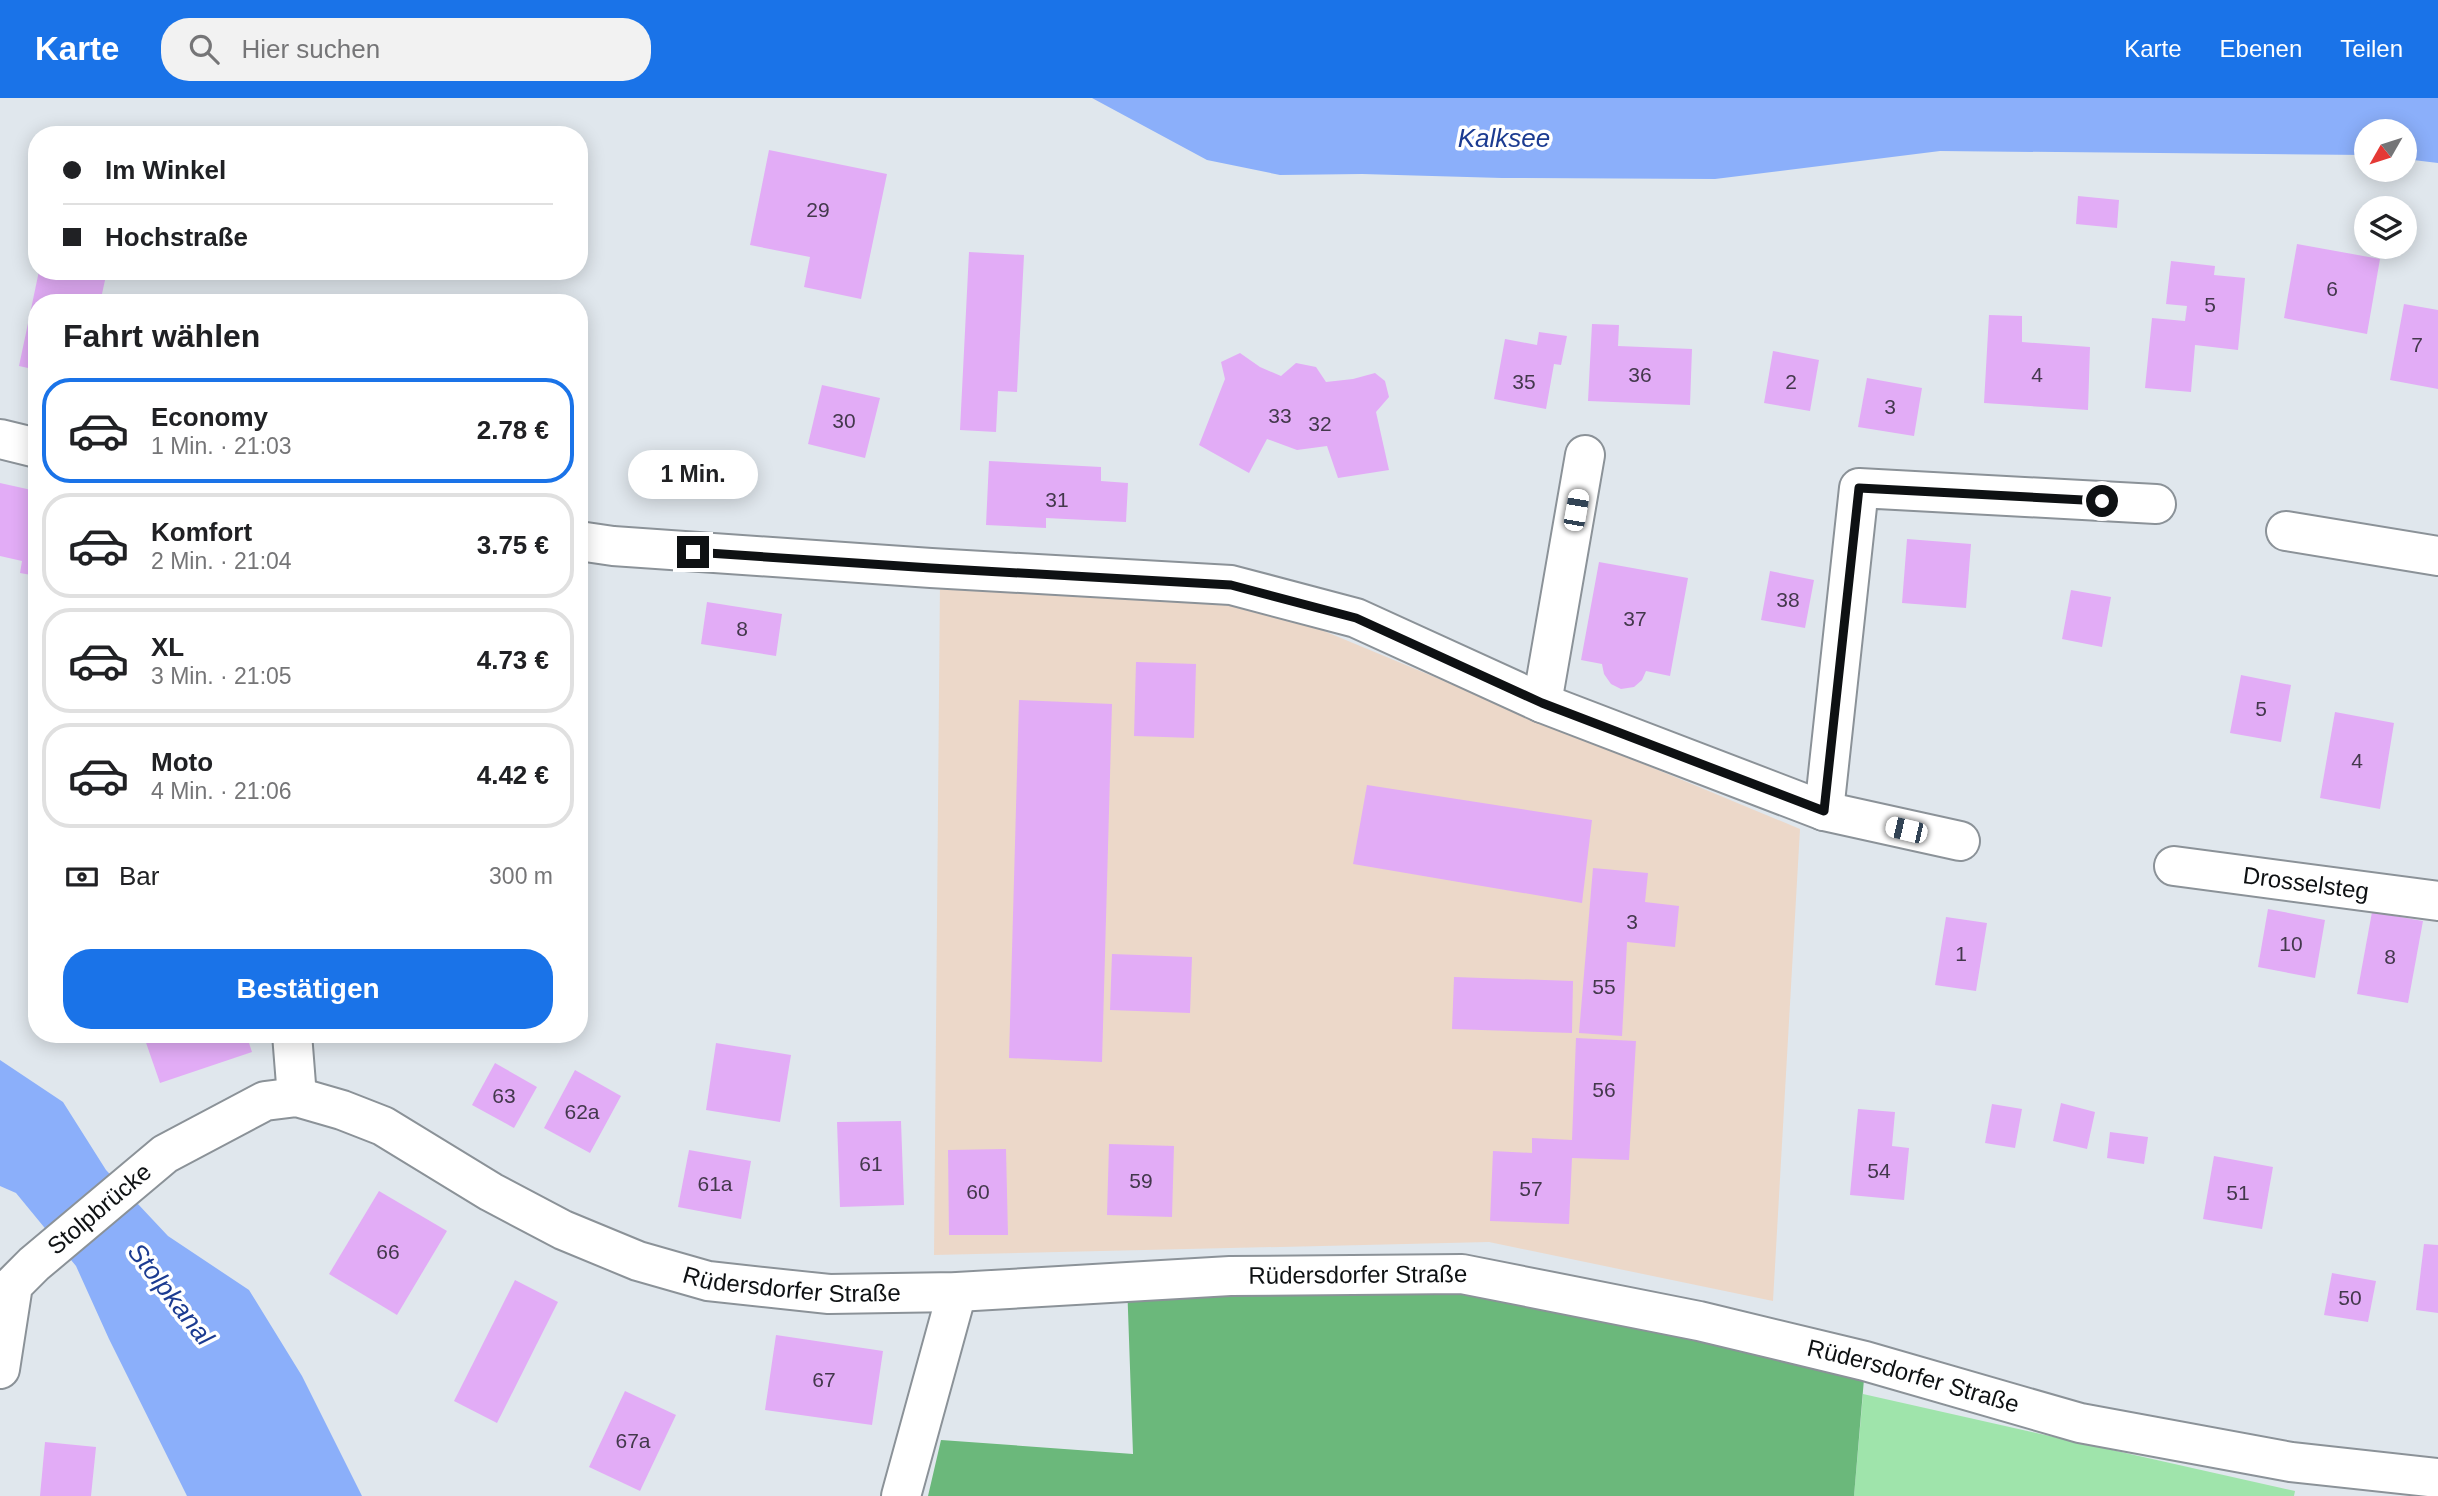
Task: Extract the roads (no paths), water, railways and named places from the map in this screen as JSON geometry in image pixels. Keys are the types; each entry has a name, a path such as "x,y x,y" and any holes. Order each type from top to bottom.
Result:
{"street":[{"path":"0,439 28,446"},
{"path":"1542,703 1585,455"},
{"path":"1824,811 1859,488 2156,504"},
{"path":"2286,531 2438,556"},
{"path":"588,542 931,568 1231,585 1356,618 1542,703 1824,811 1960,841"},
{"name":"Drosselsteg","path":"2174,866 2438,901"},
{"path":"293,1043 297,1097"},
{"name":"Stolpbrücke","path":"15,1280 165,1154 265,1101 297,1097"},
{"name":"Rüdersdorfer Straße","path":"297,1097 383,1126 542,1220 650,1264 708,1281 830,1294 957,1292 1230,1276 1462,1274 1699,1321 1865,1361 2080,1423 2291,1462 2438,1478"},
{"path":"0,1369 15,1280"},
{"path":"901,1496 957,1292"}],"water":[{"name":"Kalksee","path":"1092,98 2438,98 2438,163 2417,160 2417,119 2354,119 2354,155 1940,151 1715,179 1280,175 1207,160"},
{"name":"Stolpkanal","path":"0,1060 63,1102 106,1170 168,1236 249,1290 302,1376 362,1496 187,1496 76,1266 16,1193 0,1186"}]}
